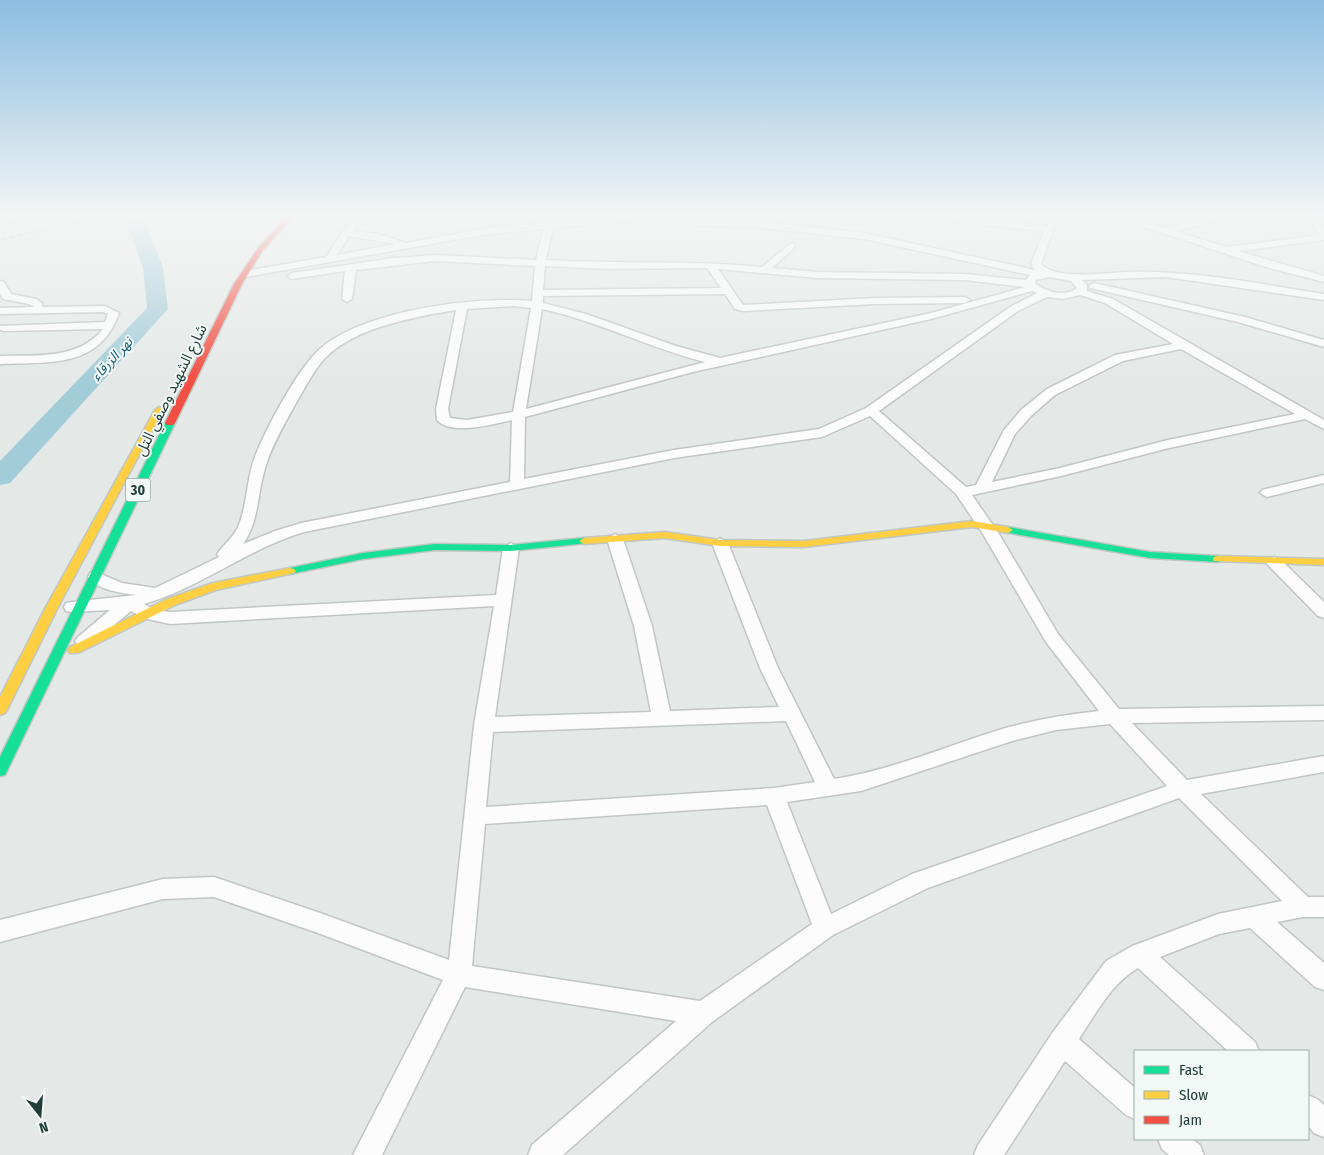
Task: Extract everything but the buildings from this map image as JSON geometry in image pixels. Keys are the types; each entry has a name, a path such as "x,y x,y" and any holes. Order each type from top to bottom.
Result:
{"main road":[{"name":"شارع الشهيد وصفي التل","path":"0,771 238,284 245,274"},
{"name":"شارع الشهيد وصفي التل","path":"0,710 52,607 166,396"},
{"path":"74,650 185,596 229,582 363,556 435,547 511,548 665,535 720,543 804,544 956,525 986,525 1150,555 1274,562 1324,562"}],"street":[{"path":"245,274 256,272"},
{"path":"238,284 318,272"},
{"path":"347,299 350,272"},
{"path":"517,485 520,414 539,272"},
{"path":"715,272 739,307 746,308 875,301 997,299 1019,305"},
{"path":"785,272 818,275 964,278 1035,286"},
{"path":"1008,272 1035,286 1063,295 1081,288 1241,319 1324,344"},
{"path":"1029,272 1066,277 1166,274 1324,296"},
{"path":"1042,272 1046,275"},
{"path":"1296,272 1324,278"},
{"path":"52,607 132,601 164,590 215,565 251,544 283,532 690,451 822,433 871,411 1019,305 1046,275"},
{"path":"1066,277 1081,288 1109,301 1324,425"},
{"path":"0,284 7,297 32,301 39,306 39,310"},
{"path":"462,307 442,409 444,420 450,425 464,426 520,414 658,377 997,299 1035,286"},
{"path":"215,565 241,537 247,522 260,462 295,393 320,355 342,339 380,323 418,314 494,303 537,299 728,291"},
{"path":"537,299 685,354 721,362"},
{"path":"0,311 110,310 114,313 111,325 96,343 81,353 61,357 0,360"},
{"path":"4,328 111,325"},
{"path":"654,342 755,354"},
{"path":"654,342 664,359 663,368 658,377"},
{"path":"982,487 1009,433 1026,413 1051,392 1119,358 1183,345"},
{"path":"871,411 963,492 986,525 1041,621 1080,675 1181,789 1314,907"},
{"path":"963,492 1061,472 1168,444 1308,415"},
{"path":"1267,493 1324,479"},
{"path":"615,539 643,626 662,719"},
{"path":"720,543 769,668 828,788"},
{"path":"367,1155 459,975 484,725 511,548"},
{"path":"1274,562 1324,612"},
{"path":"96,576 119,588 140,592 164,590"},
{"path":"132,601 139,610 146,614 170,618 186,618 503,600"},
{"path":"45,679 74,650 132,601"},
{"path":"476,816 774,796 861,783 1035,728 1116,716 1212,713 1324,713"},
{"path":"484,725 791,714"},
{"path":"542,1155 703,1013 825,928 920,881 1181,789 1324,764"},
{"path":"774,796 825,928"},
{"path":"0,932 163,889 214,887 459,975 703,1013"},
{"path":"988,1155 1062,1041 1104,980 1115,969 1140,954 1218,924 1252,916 1314,907"},
{"path":"1252,916 1324,979"},
{"path":"1140,954 1245,1050"},
{"path":"1062,1041 1134,1105"},
{"path":"1309,1109 1324,1122"},
{"path":"1173,1140 1190,1155"}],"waterway":[{"name":"نهر الزرقاء","path":"0,477 158,309 154,272"}],"traffic: fast":[{"path":"0,771 170,423"},
{"path":"1008,530 1150,555 1218,559"},
{"path":"290,571 363,556 435,547 511,548 584,541"}],"traffic: slow":[{"path":"0,710 52,607 159,410"},
{"path":"584,541 665,535 720,543 804,544 972,524 1008,530"},
{"path":"1218,559 1324,562"},
{"path":"74,650 171,602 213,587 290,571"}],"traffic: jam":[{"path":"170,423 246,272"}]}
